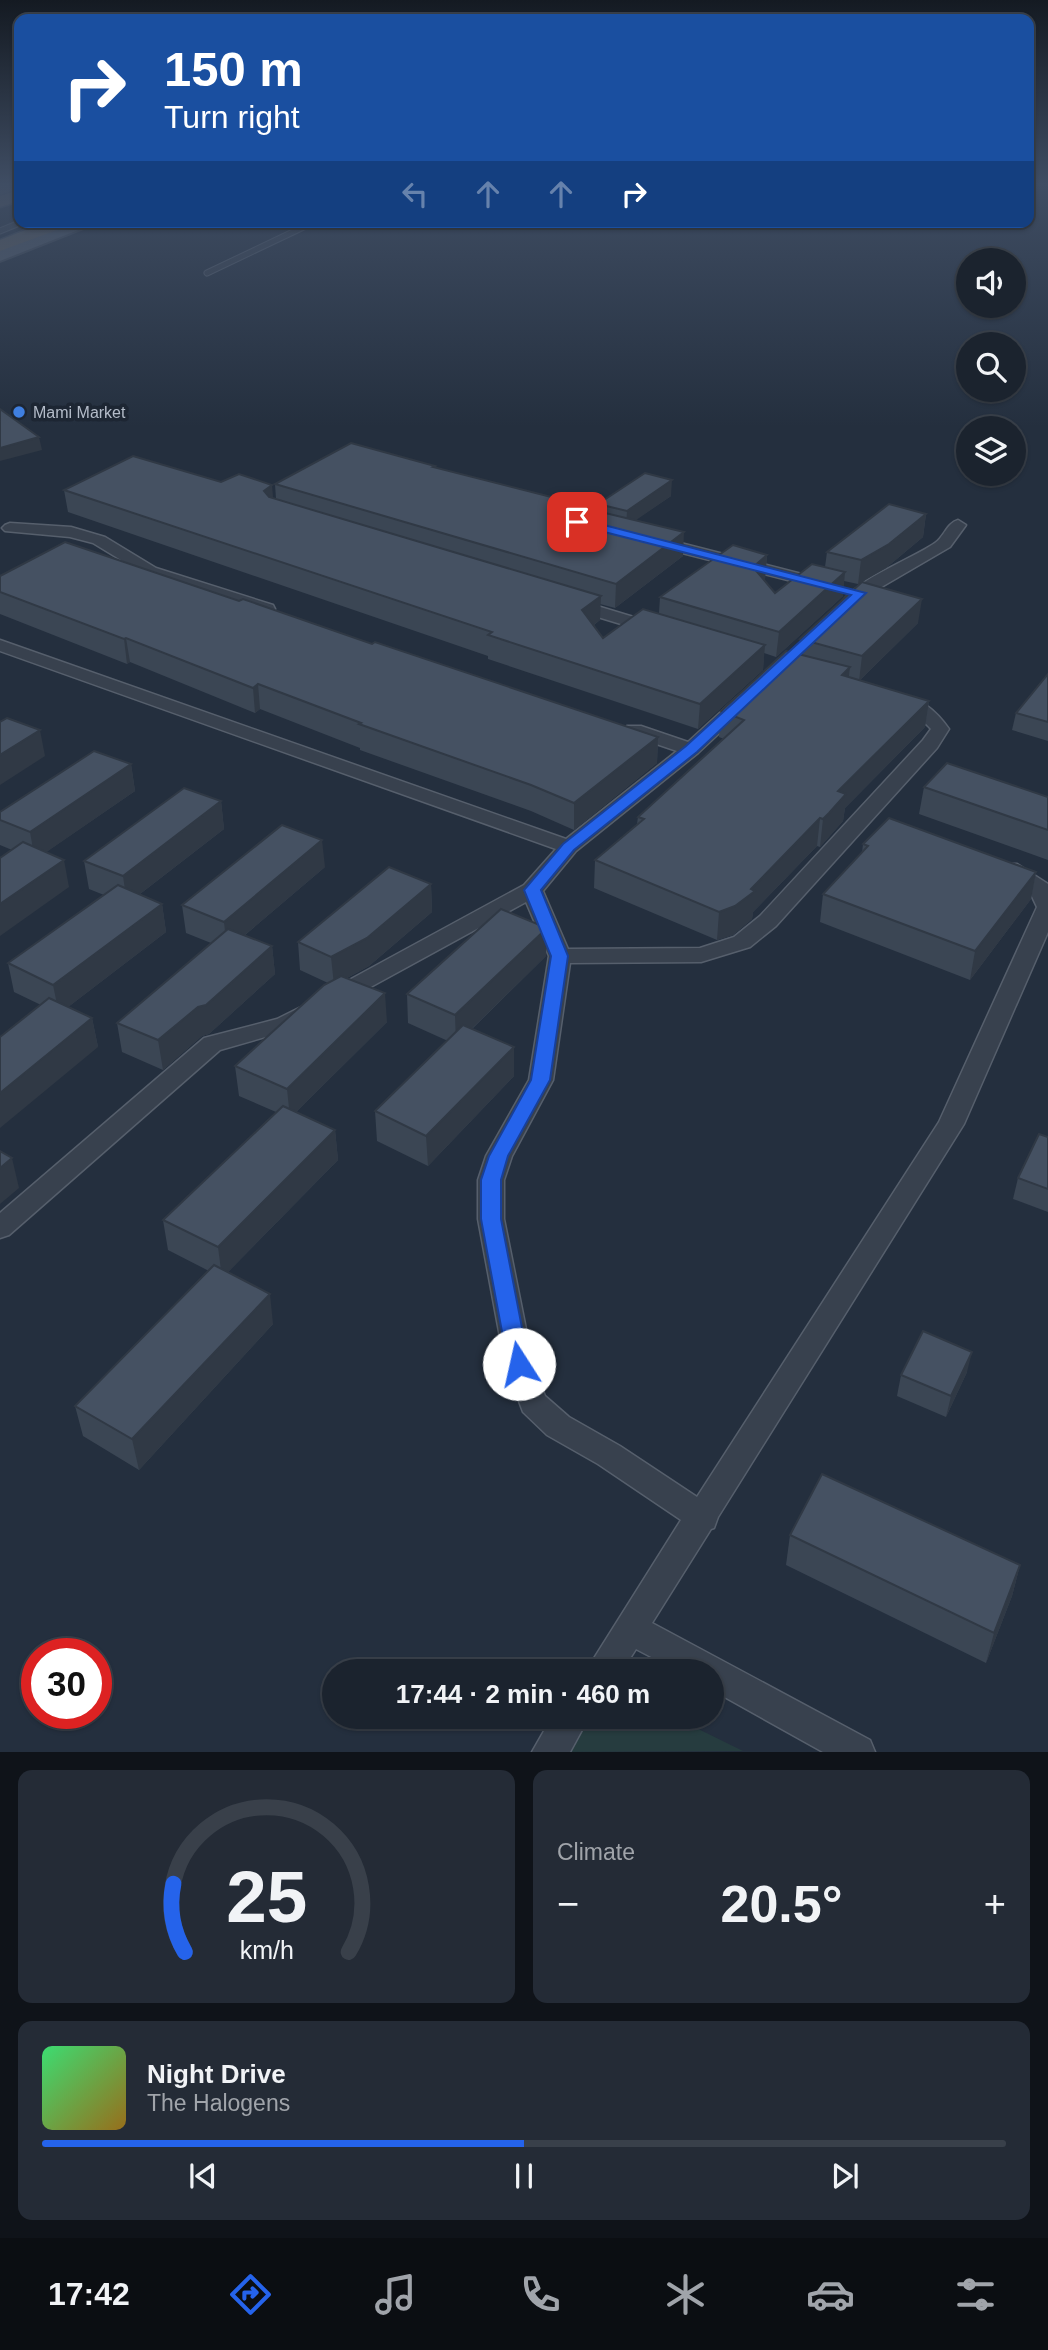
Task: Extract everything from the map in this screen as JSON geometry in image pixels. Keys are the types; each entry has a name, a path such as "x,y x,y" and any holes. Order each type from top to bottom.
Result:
{"street":[{"path":"830,621 847,590 944,544 958,525"},
{"path":"10,528 71,532 99,540 150,571 282,614"},
{"path":"644,539 847,590"},
{"path":"555,598 674,635"},
{"path":"0,645 569,847"},
{"path":"0,1227 212,1044 285,1024 532,890 569,847 691,749 760,685"},
{"path":"560,956 701,955 742,942 768,921 930,744 940,729 928,714 891,698"},
{"path":"612,723 691,749"},
{"path":"861,820 887,828"},
{"path":"611,1659 951,1124 1048,907 1037,884 1014,870 989,861"},
{"path":"532,890 560,956 541,1080 499,1156 491,1180 491,1219 519,1364 533,1403 558,1426 609,1455 703,1518"},
{"path":"632,1629 687,1659"},
{"path":"724,1679 858,1752"},
{"path":"549,1752 564,1729"}],"lane":[{"path":"207,273 226,264"}],"green space":[{"path":"559,1729 698,1729 743,1751 545,1752"}],"building":[{"path":"0,409 39,437 0,448"},
{"path":"351,443 567,501 572,505 684,532 616,584 275,484"},
{"path":"133,456 221,482 239,474 272,485 264,491 269,497 601,596 582,610 603,638 643,609 765,645 700,704 488,635 492,632 64,490"},
{"path":"645,473 672,480 627,511 598,504"},
{"path":"889,504 926,514 889,544 861,560 827,552"},
{"path":"65,542 658,737 574,803 258,684 253,688 0,592 0,576"},
{"path":"733,545 767,555 753,567 775,593 812,564 845,572 779,632 660,597"},
{"path":"862,582 922,599 862,656 800,639"},
{"path":"786,651 850,667 842,675 929,701 838,791 846,794 829,813 823,819 820,818 751,889 755,891 735,906 719,912 595,860 644,819 638,817 744,720 721,711"},
{"path":"1048,674 1048,722 1016,713"},
{"path":"7,718 40,730 0,755 0,722"},
{"path":"94,751 131,764 30,832 0,820 0,812"},
{"path":"947,763 1048,797 1048,830 924,787"},
{"path":"184,788 221,801 123,876 84,861"},
{"path":"889,818 1036,872 975,951 823,894 868,846 863,844"},
{"path":"282,825 322,840 224,922 182,905"},
{"path":"23,842 64,860 0,904 0,858"},
{"path":"389,867 431,884 367,938 331,957 298,942"},
{"path":"118,885 162,904 53,985 8,963"},
{"path":"501,909 547,928 455,1015 407,994"},
{"path":"228,929 272,946 206,1005 198,1007 158,1040 117,1023"},
{"path":"341,976 385,993 287,1089 235,1066 324,985"},
{"path":"49,998 92,1018 0,1093 0,1037"},
{"path":"463,1025 514,1047 426,1136 375,1111"},
{"path":"283,1106 335,1130 218,1247 163,1220"},
{"path":"1039,1134 1048,1137 1048,1189 1018,1178"},
{"path":"0,1151 12,1158 0,1168"},
{"path":"214,1265 270,1294 132,1439 75,1406"},
{"path":"923,1331 972,1352 951,1396 901,1375"},
{"path":"822,1474 1020,1565 994,1633 790,1535"}],"place":[{"name":"Mami Market","path":"19,412"}],"route":[{"path":"519,1364 491,1219 491,1180 499,1156 541,1080 560,956 532,890 569,847 691,749 860,593 577,522"}]}
